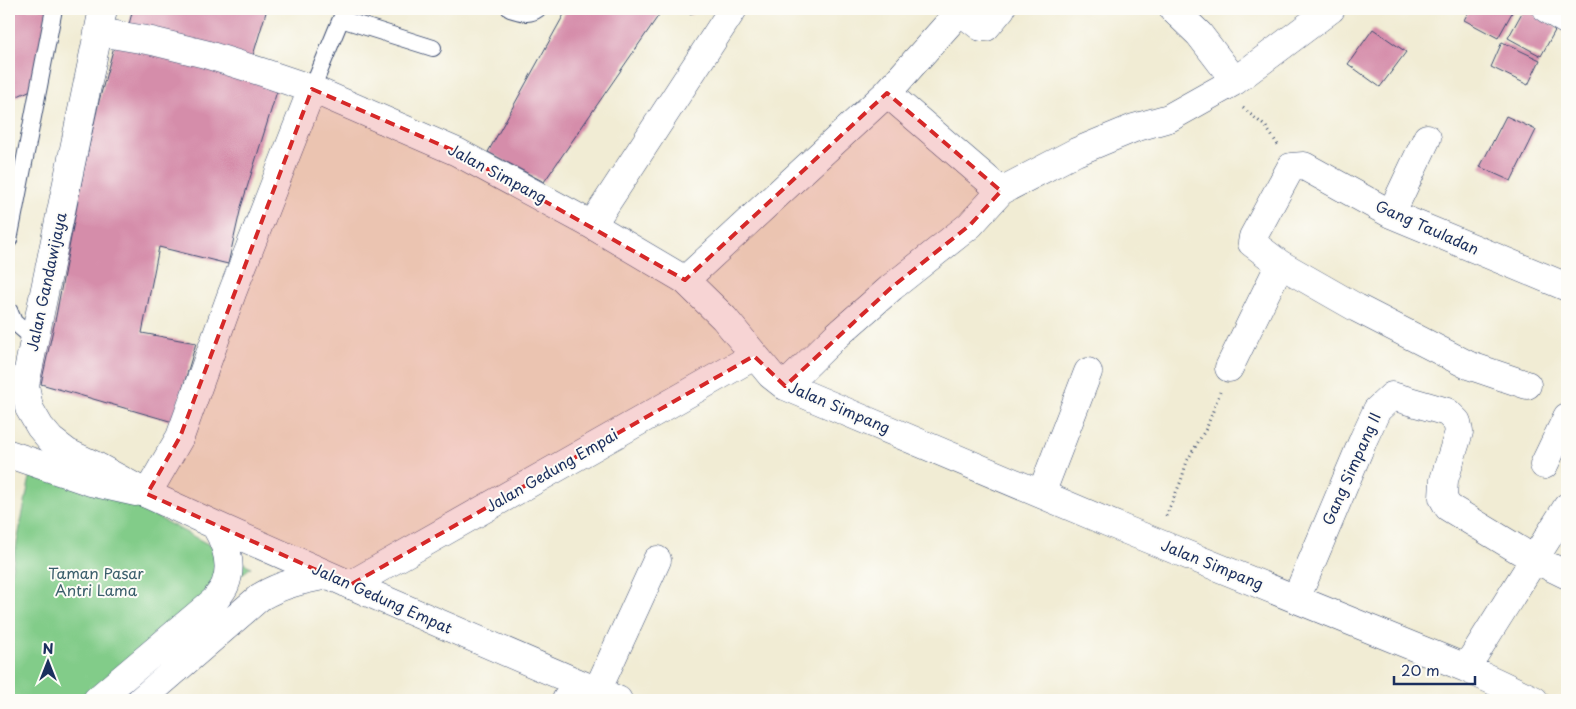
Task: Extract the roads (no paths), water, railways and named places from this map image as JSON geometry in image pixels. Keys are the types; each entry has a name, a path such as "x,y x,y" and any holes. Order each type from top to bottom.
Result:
{"street":[{"path":"592,225 733,9"},
{"path":"685,280 887,93 958,10 982,27 986,27 1001,9"},
{"path":"784,386 858,317 970,225 1001,191 1076,152 1134,128 1168,118 1229,85 1331,9"},
{"path":"1547,9 1567,21"},
{"path":"1174,10 1199,34 1229,85"},
{"name":"Jalan Simpang","path":"101,20 152,41 205,54 312,90 457,152 592,225 685,280 730,324 754,356 784,386 1157,542 1466,668 1534,700"},
{"name":"Jalan Gandawijaya","path":"101,20 25,385 29,408 40,427 51,440 68,453 147,494"},
{"path":"9,454 92,482 147,494 180,437 236,284 312,90"},
{"path":"887,93 1001,191"},
{"path":"1391,214 1427,138"},
{"name":"Gang Tauladan","path":"1280,264 1252,243 1252,237 1291,167 1304,166 1391,214 1567,287"},
{"path":"1229,368 1280,264 1357,308 1468,365 1527,385"},
{"name":"Jalan Gedung Empai","path":"141,700 260,597 275,588 284,585 339,580 754,356"},
{"path":"1041,494 1088,372"},
{"name":"Gang Simpang II","path":"1296,599 1377,410 1392,396 1447,412 1457,422 1460,432 1444,480 1443,498 1448,507 1534,559 1567,575"},
{"path":"1544,465 1567,417"},
{"name":"Jalan Gedung Empat","path":"147,494 589,694"},
{"path":"1466,668 1567,507"},
{"path":"97,700 214,601 225,584 228,570 224,542 215,525"},
{"path":"589,694 657,560"}],"lane":[{"path":"9,240 54,9"},
{"path":"510,9 528,14 538,9"},
{"path":"312,90 343,14 433,48"},
{"path":"9,310 14,322 35,340"}],"park label":[{"name":"Taman Pasar Antri Lama","path":"96,582"}]}
